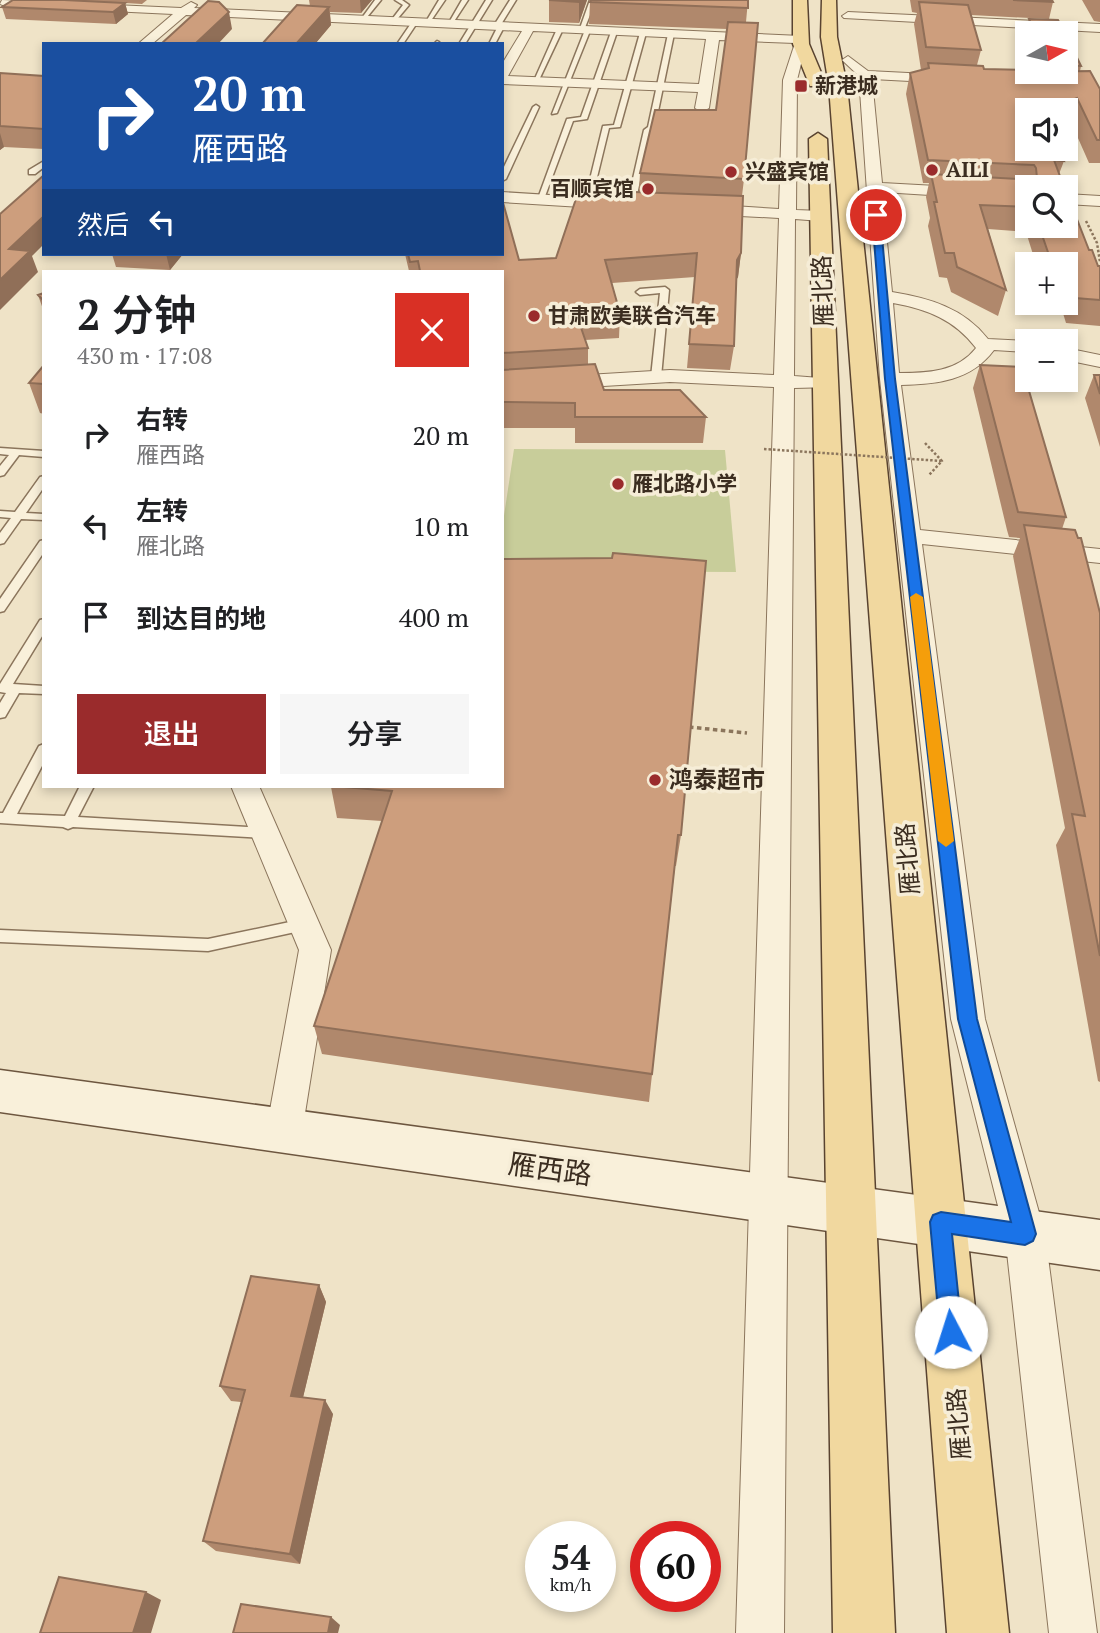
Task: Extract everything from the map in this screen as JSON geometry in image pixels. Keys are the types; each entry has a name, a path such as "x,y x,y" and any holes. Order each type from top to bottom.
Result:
{"main road":[{"path":"800,0 812,39"},
{"path":"812,39 817,0"},
{"path":"812,39 829,0"},
{"path":"812,39 845,48"},
{"path":"812,39 845,48"},
{"name":"雁北路","path":"845,48 821,216 864,1633"},
{"name":"雁北路","path":"845,48 941,1222 978,1633"},
{"name":"雁西路","path":"0,1091 1100,1245"}],"street":[{"path":"9,0 5,3 449,25 812,39"},
{"path":"146,42 197,0"},
{"path":"529,28 504,73 535,82 705,88"},
{"path":"845,48 1100,28"},
{"path":"700,122 713,36"},
{"name":"雁北路","path":"760,1633 769,1200 769,1033 789,80 812,39"},
{"path":"845,48 962,80"},
{"name":"雁北路","path":"845,48 873,187 890,379 968,1019 1025,1234 1073,1633"},
{"path":"873,187 1015,195"},
{"path":"504,197 637,205"},
{"path":"1078,200 1100,201"},
{"path":"683,208 821,216"},
{"path":"884,296 934,307 955,316 971,327 986,348 979,359 965,369 943,376 890,379"},
{"path":"1078,342 1100,340"},
{"path":"983,344 1015,345"},
{"path":"1078,356 1100,361"},
{"path":"504,386 656,377 826,383"},
{"path":"909,536 1100,556"},
{"path":"245,788 314,950 284,1132"}],"lane":[{"path":"361,21 378,0"},
{"path":"393,22 406,5 398,0"},
{"path":"402,42 442,0"},
{"path":"449,25 465,0"},
{"path":"463,42 489,0"},
{"path":"493,42 513,0"},
{"path":"554,113 593,0"},
{"path":"327,19 338,8"},
{"path":"535,82 560,29"},
{"path":"540,199 570,119 584,119 614,32"},
{"path":"587,202 606,127 617,127 643,33"},
{"path":"637,205 647,130 651,128 671,34"},
{"path":"504,175 536,107"},
{"path":"651,128 674,129"},
{"path":"33,172 42,165"},
{"path":"640,292 666,290 656,377"},
{"path":"0,451 42,454"},
{"path":"0,472 16,452"},
{"path":"0,541 42,483"},
{"path":"0,514 42,517"},
{"path":"0,608 42,546"},
{"path":"0,714 6,688 42,626"},
{"path":"6,688 42,690"},
{"path":"42,752 3,818 68,824 264,833"},
{"path":"68,824 86,788"},
{"path":"0,936 208,945 303,925"}],"path":[{"path":"1080,215 1097,243 1100,262"},
{"path":"764,449 942,461"},
{"path":"689,727 776,737"}],"green space":[{"name":"雁北路小学","path":"514,449 725,450 736,572 504,571 504,516"}],"building":[{"path":"13,0 125,3 113,12 2,7"},
{"path":"549,0 580,0 579,2"},
{"path":"748,0 748,8 590,2"},
{"path":"1013,0 1052,0 1053,2"},
{"path":"208,1 219,2 229,12 197,42 163,42"},
{"path":"919,2 968,5 981,50 926,47"},
{"path":"297,5 329,7 298,42 264,42"},
{"path":"1029,19 1059,21 1030,21"},
{"path":"728,22 758,23 744,179 640,173 655,110 716,110"},
{"path":"928,63 1015,70 1015,84 1078,84 1078,71 1090,71 1100,89 1100,140 1097,140 1078,98 1015,98 1015,161 1054,161 1060,175 1037,175 1034,165 928,160 910,73 929,68"},
{"path":"0,73 42,76 42,129 0,126"},
{"path":"931,174 1015,179 1015,206 980,205 1006,290 957,267 954,253 945,253"},
{"path":"42,177 42,218 9,249 30,251 0,280 0,214"},
{"path":"579,190 743,196 741,253 737,260 734,346 689,344 697,253 605,260 620,313 577,316 588,348 504,353 504,270 420,270 418,261 410,262 408,256 504,256 504,206 519,260 556,258"},
{"path":"1078,222 1089,250 1092,250 1100,266 1100,300 1078,298 1078,252 1048,252 1043,238 1078,238"},
{"path":"595,364 604,390 680,390 706,417 575,417 575,403 504,402 504,370"},
{"path":"980,365 1015,367 1015,392 1029,392 1066,517 1018,512"},
{"path":"42,367 42,384 29,383"},
{"path":"1094,375 1100,375 1100,394"},
{"path":"1024,525 1075,530 1078,538 1081,538 1100,613 1100,956 1072,814 1085,816"},
{"path":"613,553 706,561 681,835 678,835 652,1074 314,1026 392,791 355,788 504,788 504,559 612,558"},
{"path":"251,1276 319,1285 291,1396 325,1400 290,1554 203,1541 245,1390 220,1386"},
{"path":"59,1577 146,1592 133,1633 40,1633"},
{"path":"241,1604 331,1617 328,1633 233,1633"}],"slow traffic":[{"path":"916,597 946,841"}],"place":[{"name":"新港城","path":"801,86"},
{"name":"AILI","path":"932,170"},
{"name":"兴盛宾馆","path":"731,172"},
{"name":"百顺宾馆","path":"648,189"},
{"name":"甘肃欧美联合汽车","path":"534,316"},
{"name":"雁北路小学","path":"618,484"},
{"name":"鸿泰超市","path":"655,780"}],"route":[{"path":"876,215 890,379 968,1019 1025,1234 941,1222 951,1332"}]}
